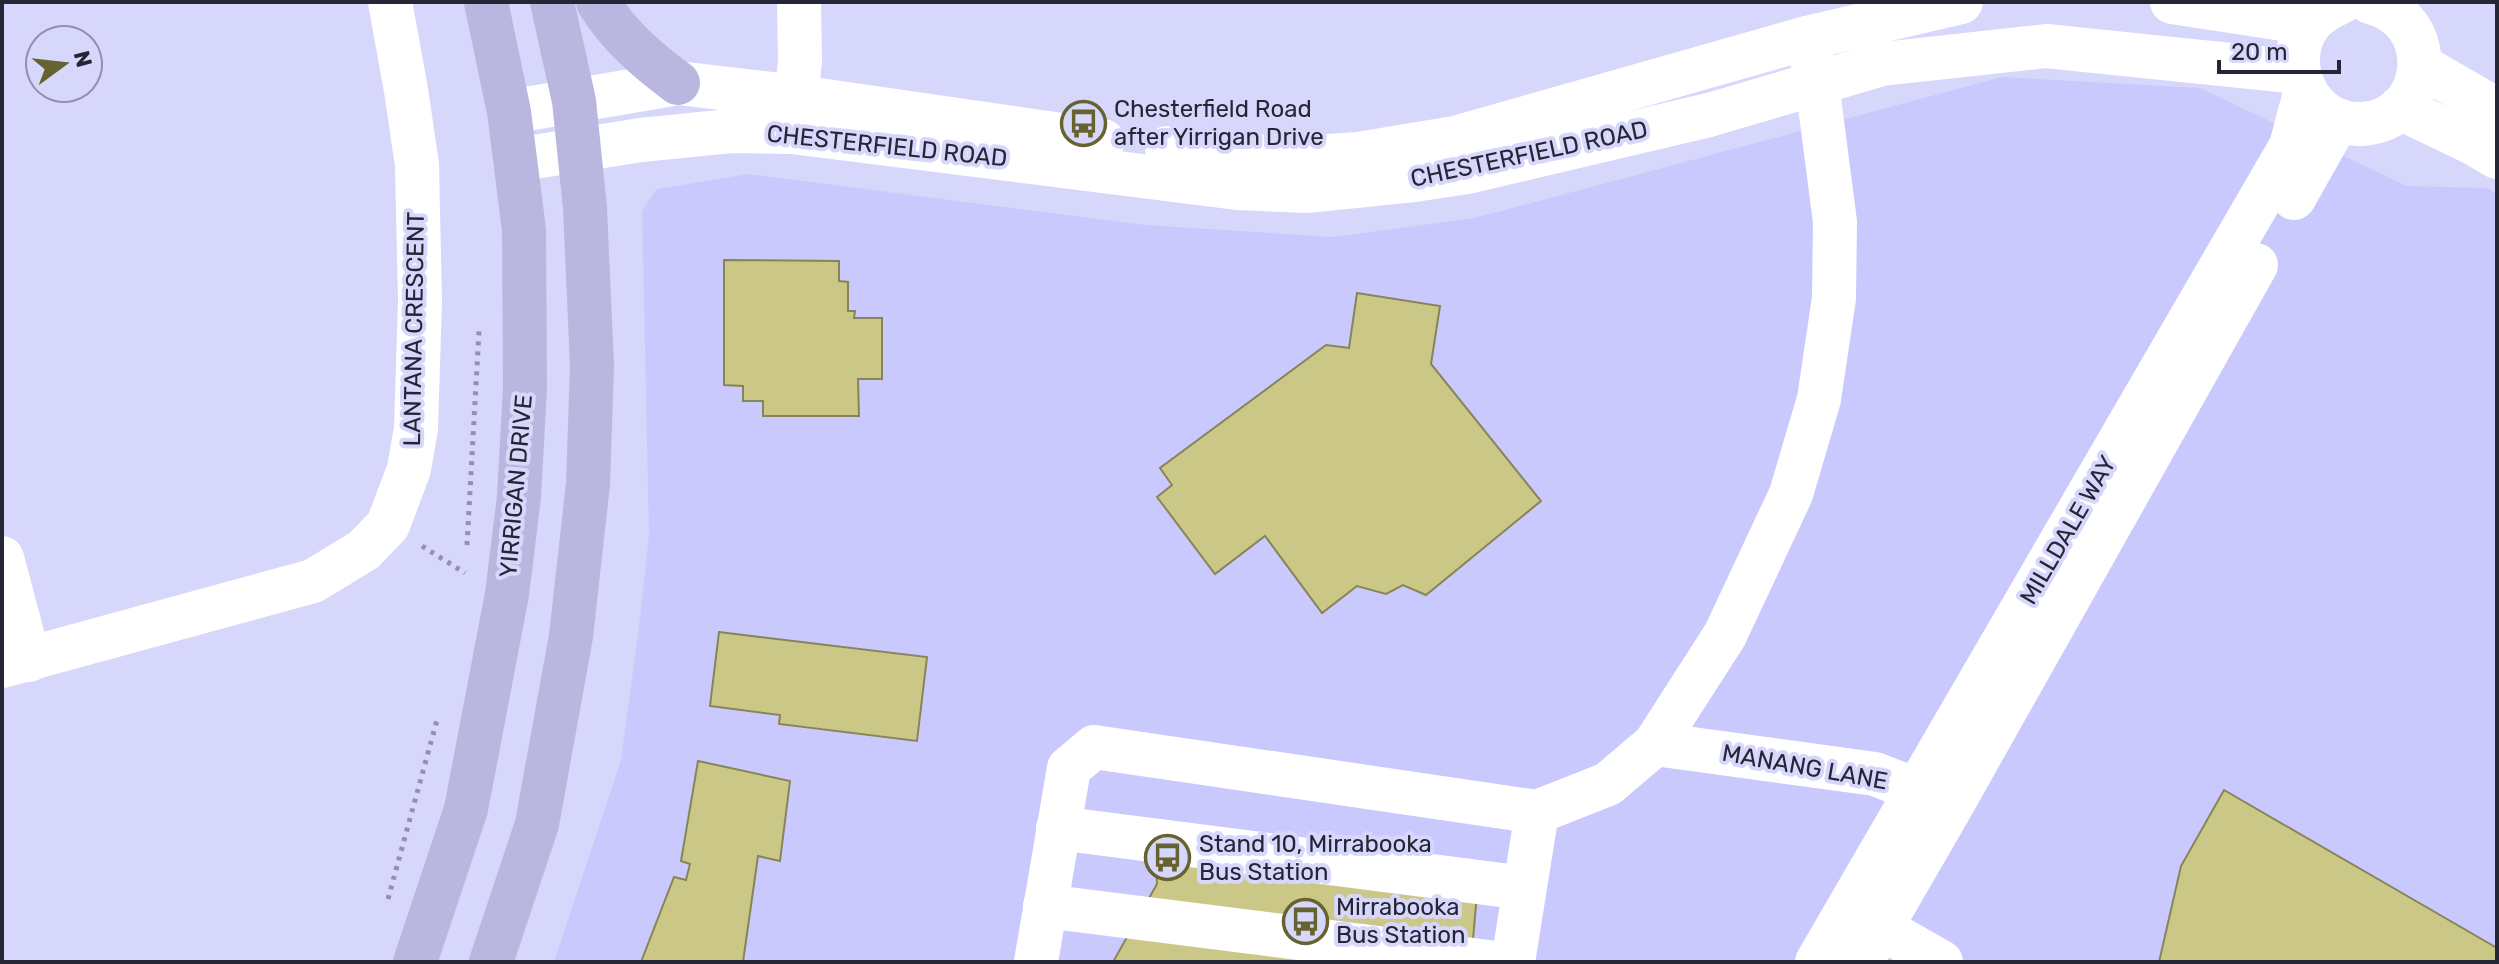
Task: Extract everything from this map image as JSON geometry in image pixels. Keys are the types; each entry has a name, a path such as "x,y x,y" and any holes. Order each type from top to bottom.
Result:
{"main road":[{"name":"YIRRIGAN DRIVE","path":"415,962 466,809 507,594 519,497 525,387 524,230 509,112 486,2"},
{"path":"491,962 537,824 571,636 588,484 592,366 585,208 574,101 552,2"},
{"path":"598,2 631,44 678,83"}],"street":[{"name":"LANTANA CRESCENT","path":"15,663 313,581 364,550 388,525 409,469 416,429 420,301 417,165 390,2"},
{"path":"795,114 799,2"},
{"name":"CHESTERFIELD ROAD","path":"515,160 641,140 731,131 795,114 1109,141 1222,155 1297,158 1358,154 1455,138 1807,38 1961,2"},
{"path":"2172,2 2326,12"},
{"path":"2301,82 2319,110 2338,120 2360,124 2381,120 2400,108 2413,91 2421,66 2416,40 2393,7"},
{"name":"MILLDALE WAY","path":"1817,962 1863,933 1932,801 2291,146 2301,82 2299,46 2326,12"},
{"path":"1036,962 1069,768 1094,747 1537,812 1608,784 1655,744 1725,635 1791,494 1819,399 1834,298 1835,222 1817,83 1807,38"},
{"name":"CHESTERFIELD ROAD","path":"509,112 678,83 795,114 1237,188 1306,191 1467,172 1709,115 1882,64 2046,46 2301,82"},
{"path":"2421,66 2497,110"},
{"path":"2400,108 2497,157"},
{"name":"MILLDALE WAY","path":"1932,801 2338,120"},
{"path":"2,558 15,663"},
{"name":"MANANG LANE","path":"1655,744 1875,774 1932,801"},
{"path":"1513,962 1537,812"},
{"path":"1058,828 1524,888"},
{"path":"1045,906 1489,962"},
{"path":"1863,933 1941,962"}],"path":[{"path":"463,586 479,320"},
{"path":"388,525 465,573"},
{"path":"387,903 439,712"}],"shaded area":[{"path":"2002,77 2200,88 2407,186 2488,188 2497,195 2497,962 554,962 621,760 639,626 649,535 642,211 657,189 748,174 1145,225 1333,237 1475,218"}],"building":[{"path":"724,260 839,261 839,281 848,282 848,311 855,311 854,318 882,318 882,379 858,379 859,416 763,416 763,401 743,401 743,386 724,385"},
{"path":"1357,293 1440,306 1431,364 1541,501 1426,595 1403,585 1386,594 1357,586 1322,613 1265,536 1215,574 1157,497 1172,485 1160,468 1326,345 1349,348"},
{"path":"719,632 927,657 917,741 779,724 780,715 710,706"},
{"path":"698,761 790,781 780,861 758,856 743,962 641,962 674,877 686,880 690,864 681,861"},
{"path":"2224,790 2497,948 2497,962 2159,962 2181,866"},
{"name":"Mirrabooka Bus Station","path":"1155,836 1478,882 1471,962 1113,962 1157,884"}],"place":[{"name":"Chesterfield Road after Yirrigan Drive","path":"1083,123"},
{"name":"Stand 10, Mirrabooka Bus Station","path":"1168,858"},
{"name":"Mirrabooka Bus Station","path":"1305,921"}]}
